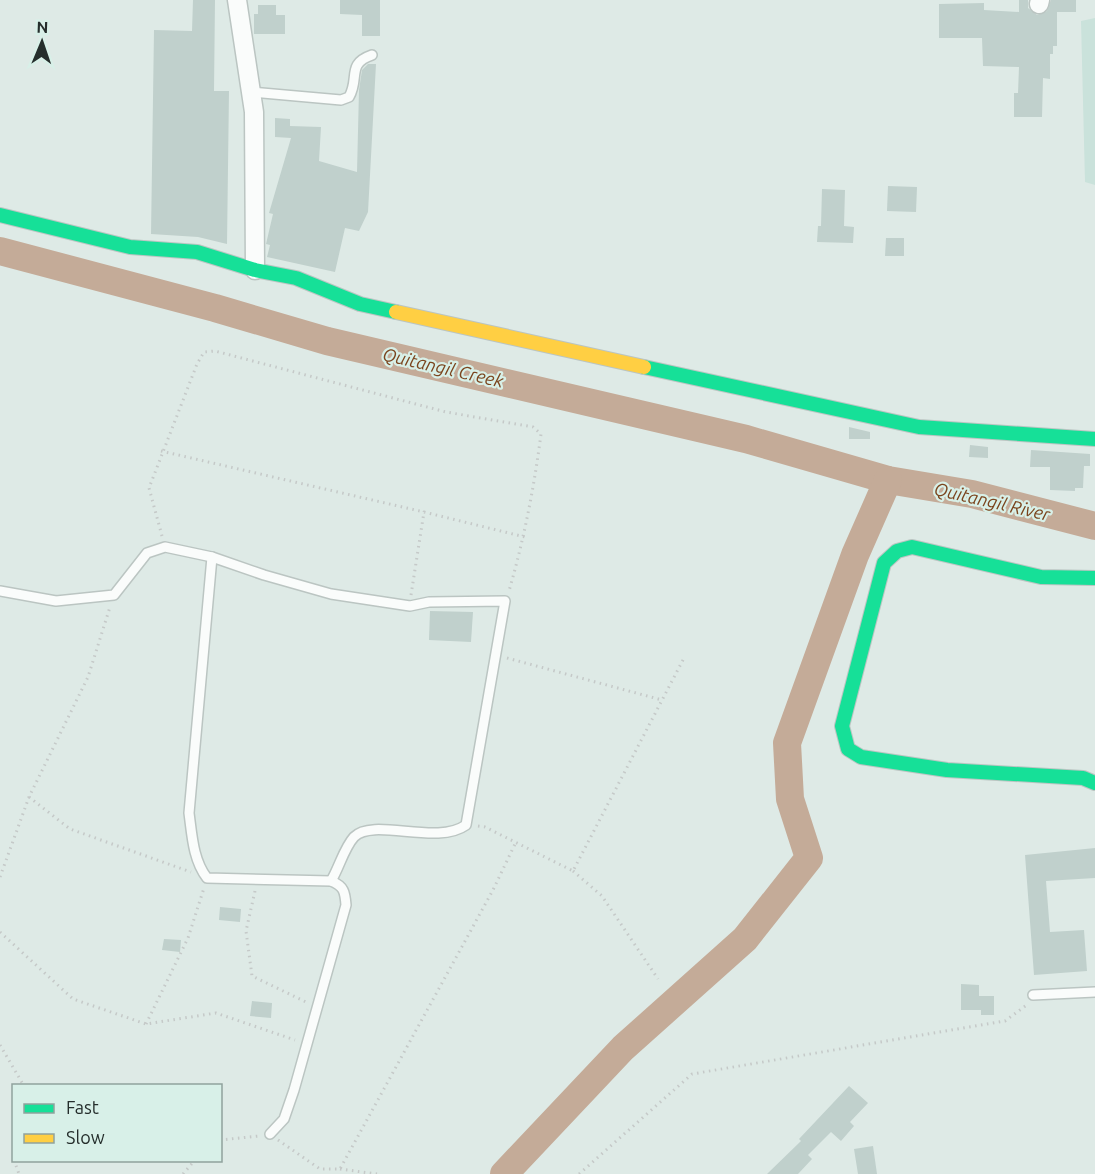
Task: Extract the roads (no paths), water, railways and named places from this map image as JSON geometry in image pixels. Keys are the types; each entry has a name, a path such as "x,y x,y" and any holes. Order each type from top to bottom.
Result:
{"street":[{"path":"237,0 252,92 255,270"},
{"path":"0,215 130,248 197,252 255,270 296,278 360,304 919,427 1095,439"},
{"path":"1095,578 1041,577 912,547 897,551 884,563 842,726 848,749 861,757 947,770 1083,778 1095,783"}],"lane":[{"path":"252,92 341,100 349,97 353,91 356,64 360,59 372,55"},
{"path":"0,591 56,601 114,595 147,554 165,547 212,556 264,575 331,594 410,606 429,602 505,601 466,825 458,831 444,834 374,830 359,832 352,838 331,881"},
{"path":"212,556 189,813 195,853 207,878 331,881 345,892 346,905 284,1119 270,1134"},
{"path":"1032,995 1095,992"}],"waterway":[{"name":"Quitangil Creek","path":"0,251 215,308 327,341 746,439 888,480 972,494 1095,526"},
{"path":"504,1174 623,1048 745,939 809,858 790,799 787,743 855,555 888,480"}],"water label":[{"name":"Quitangil River","path":"992,502"}]}
